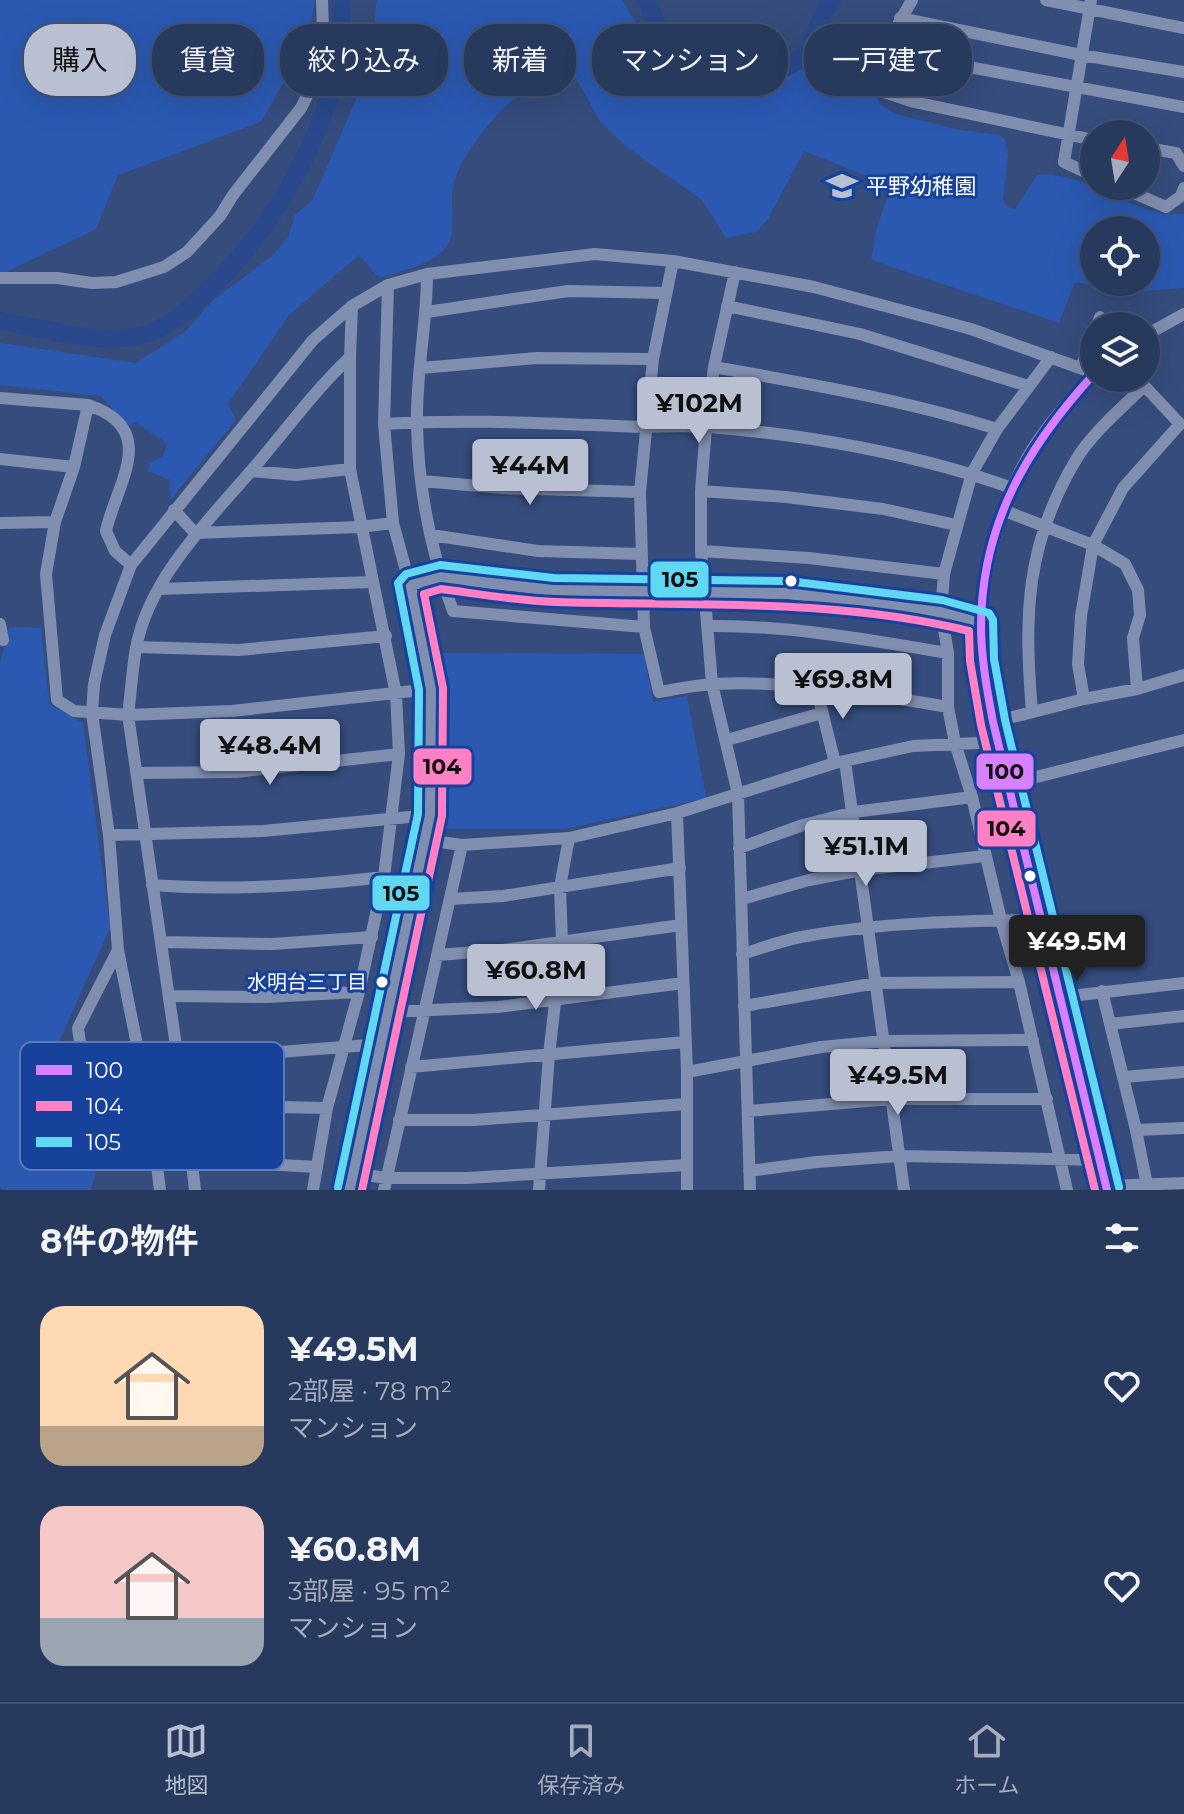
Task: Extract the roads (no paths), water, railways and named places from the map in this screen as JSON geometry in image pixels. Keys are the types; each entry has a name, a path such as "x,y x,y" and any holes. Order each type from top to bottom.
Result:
{"street":[{"path":"0,278 116,282 164,267 187,252 220,216 301,108 310,90 319,50 323,29 322,0"},
{"path":"897,24 912,0"},
{"path":"1046,0 1090,4 1184,28"},
{"path":"1080,169 1064,162 1090,4"},
{"path":"900,18 1081,55 1184,72"},
{"path":"972,68 1184,107"},
{"path":"896,96 1080,138"},
{"path":"1160,150 1176,153 1184,166"},
{"path":"1150,200 1166,207 1181,196 1184,188"},
{"path":"137,1042 118,950 109,835 92,713 94,684 105,635 131,565 313,340 352,306 388,285 427,274 595,254 673,261 814,287 971,329 1080,368"},
{"path":"673,261 653,359 640,492 644,627 659,692 712,684 773,684 849,690 948,707"},
{"path":"735,272 714,367 706,427 701,491 701,551 712,684 738,794 750,1190"},
{"path":"427,274 427,312 417,422 431,535 440,577 453,611 644,627"},
{"path":"350,1190 430,815 431,689 410,585 393,523 384,424 388,285"},
{"path":"427,312 568,291 665,293"},
{"path":"313,1190 327,1108 359,992 384,877 399,754 396,694 350,469 352,306"},
{"path":"727,306 860,334 1028,386"},
{"path":"1160,327 1184,314"},
{"path":"176,1042 128,715 136,647 159,589 195,533 326,380 350,357"},
{"path":"1051,357 997,429 972,473 944,574 941,612 948,653 948,707 955,743 972,797 1019,982 1067,1190"},
{"path":"421,368 537,358 653,359"},
{"path":"714,367 842,390 950,414 997,429"},
{"path":"1080,390 1026,459 1012,488 988,573 981,622 982,660 993,722 1107,1188 1184,1183"},
{"path":"1032,712 1027,614 1034,560 1056,499 1079,455 1133,392"},
{"path":"1084,699 1078,664 1081,616 1093,545 1123,488 1180,424 1150,392"},
{"path":"0,398 88,405 101,409 123,432 129,447 128,467 106,531 115,551 131,565"},
{"path":"88,405 74,467 55,522 46,574 57,700 74,711 128,715 232,711 431,689"},
{"path":"384,424 515,422 646,428 706,427 843,446 972,473 1012,488"},
{"path":"0,459 74,467"},
{"path":"251,471 296,475 350,469"},
{"path":"422,481 502,488 640,492"},
{"path":"701,491 883,509 956,525"},
{"path":"174,510 195,533 393,523"},
{"path":"1005,511 1093,545 1125,564 1138,590 1140,615 1133,638 1137,689"},
{"path":"0,523 55,522"},
{"path":"431,535 538,551 641,554"},
{"path":"701,551 809,558 944,574"},
{"path":"410,585 440,577 553,590 788,593 941,612 981,622"},
{"path":"159,589 373,582"},
{"path":"0,624 3,640"},
{"path":"708,626 758,626 804,631 948,653"},
{"path":"136,647 239,650 386,636"},
{"path":"993,722 1184,675"},
{"path":"816,687 854,812 904,1190"},
{"path":"727,740 822,713"},
{"path":"1008,784 1184,740"},
{"path":"425,840 462,845 569,838 677,813 840,762 913,746 998,742"},
{"path":"138,773 236,772 399,754"},
{"path":"739,848 803,825 854,812 972,797"},
{"path":"677,813 687,1072 687,1190"},
{"path":"109,835 263,831 430,815"},
{"path":"539,1190 549,1055 562,942 560,887 569,838"},
{"path":"385,1184 462,845"},
{"path":"742,899 809,880 861,870 985,856"},
{"path":"450,899 503,896 680,868"},
{"path":"152,885 203,889 249,888 384,877"},
{"path":"742,954 804,936 868,927 932,922 1042,920"},
{"path":"437,955 503,950 681,925"},
{"path":"161,942 272,944 372,937"},
{"path":"80,1042 78,1028 118,950"},
{"path":"744,1006 876,983 1019,982"},
{"path":"388,1012 498,1007 683,983"},
{"path":"1062,997 1184,983"},
{"path":"1102,991 1147,1187"},
{"path":"169,996 266,997 359,992"},
{"path":"1110,1024 1184,1016"},
{"path":"687,1072 821,1047 884,1041 1033,1040"},
{"path":"411,1067 685,1042"},
{"path":"284,1052 381,1044"},
{"path":"1123,1077 1184,1072"},
{"path":"748,1111 892,1099 1047,1099"},
{"path":"399,1120 474,1120 686,1104"},
{"path":"284,1107 327,1108"},
{"path":"1136,1130 1184,1128"},
{"path":"749,1171 900,1156 1101,1160"},
{"path":"284,1165 317,1167"},
{"path":"353,1173 385,1184 687,1165"},
{"path":"158,1170 160,1190"},
{"path":"194,1170 195,1190"}],"waterway":[{"path":"0,321 87,337 138,336 159,329 177,318 201,297 252,242 289,188 304,159 318,129 338,67 342,0"},
{"path":"646,0 676,69 723,85 771,77 807,54 832,0"}],"place":[{"name":"平野幼稚園","path":"842,186"},
{"name":"水明台三丁目","path":"382,982"}]}
